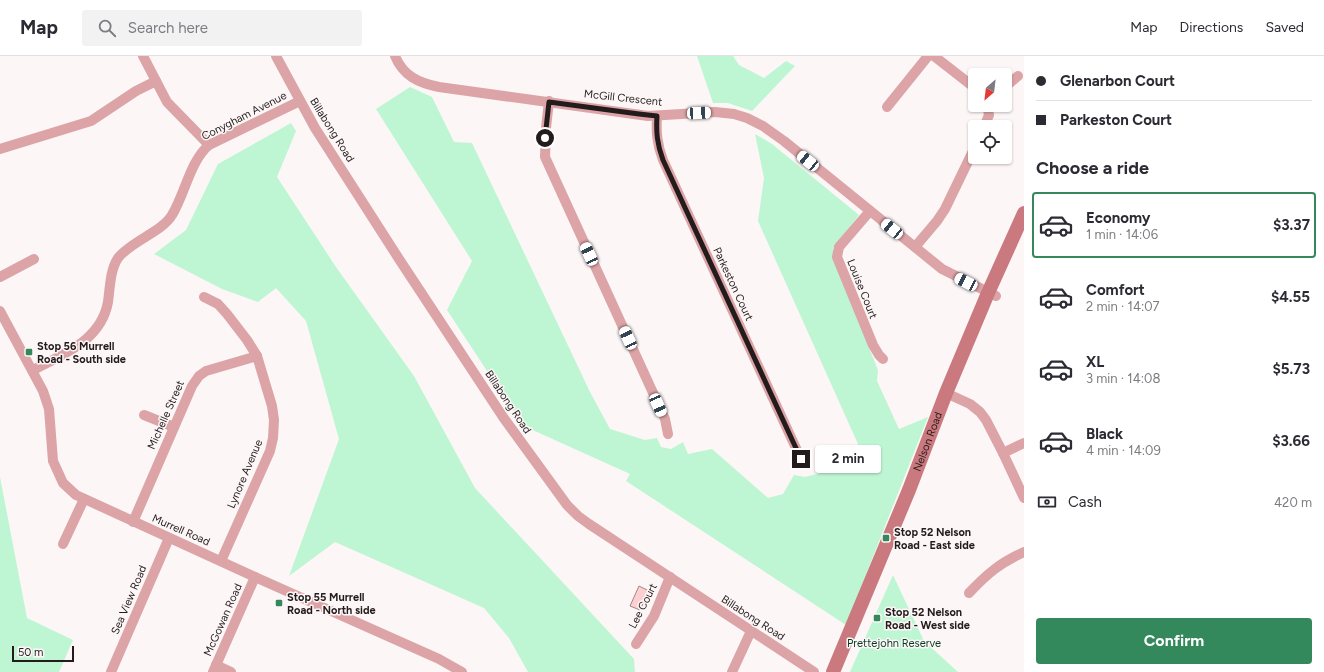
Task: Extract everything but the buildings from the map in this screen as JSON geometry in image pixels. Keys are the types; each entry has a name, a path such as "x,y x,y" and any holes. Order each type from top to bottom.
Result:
{"main road":[{"name":"Nelson Road","path":"833,672 992,295 1024,213"},
{"name":"Nelson Road","path":"992,295 1024,234"},
{"name":"Nelson Road","path":"843,672 917,495 949,395"}],"street":[{"path":"143,56 167,102 209,145"},
{"name":"Billabong Road","path":"276,56 300,101 335,160 503,417 567,505 589,524 814,672"},
{"name":"McGill Crescent","path":"395,56 399,66 411,78 428,85 657,116 718,112 734,114 747,118 784,141 948,273 992,295"},
{"path":"887,107 928,56"},
{"path":"934,56 968,83"},
{"path":"1012,81 1018,76"},
{"path":"0,149 91,121 136,91 156,82"},
{"name":"Conygham Avenue","path":"33,370 76,347 94,333 105,316 112,273 118,258 169,219 175,210 201,153 209,145 300,101"},
{"path":"549,102 545,157 664,419 668,434"},
{"name":"Parkeston Court","path":"657,116 656,137 663,160 801,459"},
{"path":"915,247 945,209 968,161"},
{"name":"Louise Court","path":"870,211 840,247 837,258 870,340 883,359"},
{"path":"0,277 34,259"},
{"name":"Lynore Avenue","path":"204,297 218,304 227,314 257,356 272,406 274,423 273,438 266,460 221,561"},
{"name":"Murrell Road","path":"0,311 43,391 49,409 51,453 55,469 63,483 70,490 84,499 133,522 439,658 462,672"},
{"name":"Michelle Street","path":"133,522 192,386 199,376 209,370 257,356"},
{"path":"949,395 975,407 986,420 1024,498"},
{"path":"144,415 174,428"},
{"path":"1003,453 1024,443"},
{"path":"63,544 84,499"},
{"name":"Sea View Road","path":"111,672 169,538"},
{"path":"969,593 996,567 1024,552"},
{"name":"McGowan Road","path":"215,669 255,577"},
{"name":"Lee Court","path":"636,644 654,616 670,578"},
{"path":"732,672 750,631"},
{"path":"215,669 231,672"}],"green space":[{"path":"697,56 733,56 739,65 764,78 786,61 795,66 752,111 728,103 713,103"},
{"path":"410,87 432,97 454,142 472,143 590,392 610,429 645,440 657,438 661,447 671,449 683,442 688,454 712,449 768,498 783,494 794,475 805,477 821,473 855,456 858,444 758,221 764,178 755,134 772,144 859,215 833,248 833,257 878,370 877,381 899,429 928,417 846,625 626,481 630,474 526,427 508,403 447,310 472,261 376,109"},
{"path":"291,123 296,131 277,177 336,267 414,376 475,488 634,659 635,672 528,672 509,638 484,608 335,542 289,576 339,439 306,321 276,288 258,302 222,289 154,254 186,230 218,164"},
{"path":"0,477 27,618 73,640 59,672 0,672"},
{"name":"Prettejohn Reserve","path":"893,575 924,641 958,672 850,672"}],"place":[{"name":"Stop 56 Murrell Road - South side","path":"29,352"},
{"name":"Stop 52 Nelson Road - East side","path":"886,538"},
{"name":"Stop 55 Murrell Road - North side","path":"279,603"},
{"name":"Stop 52 Nelson Road - West side","path":"877,618"}],"route":[{"path":"545,138 549,102 657,116 656,137 663,160 801,459"}]}
